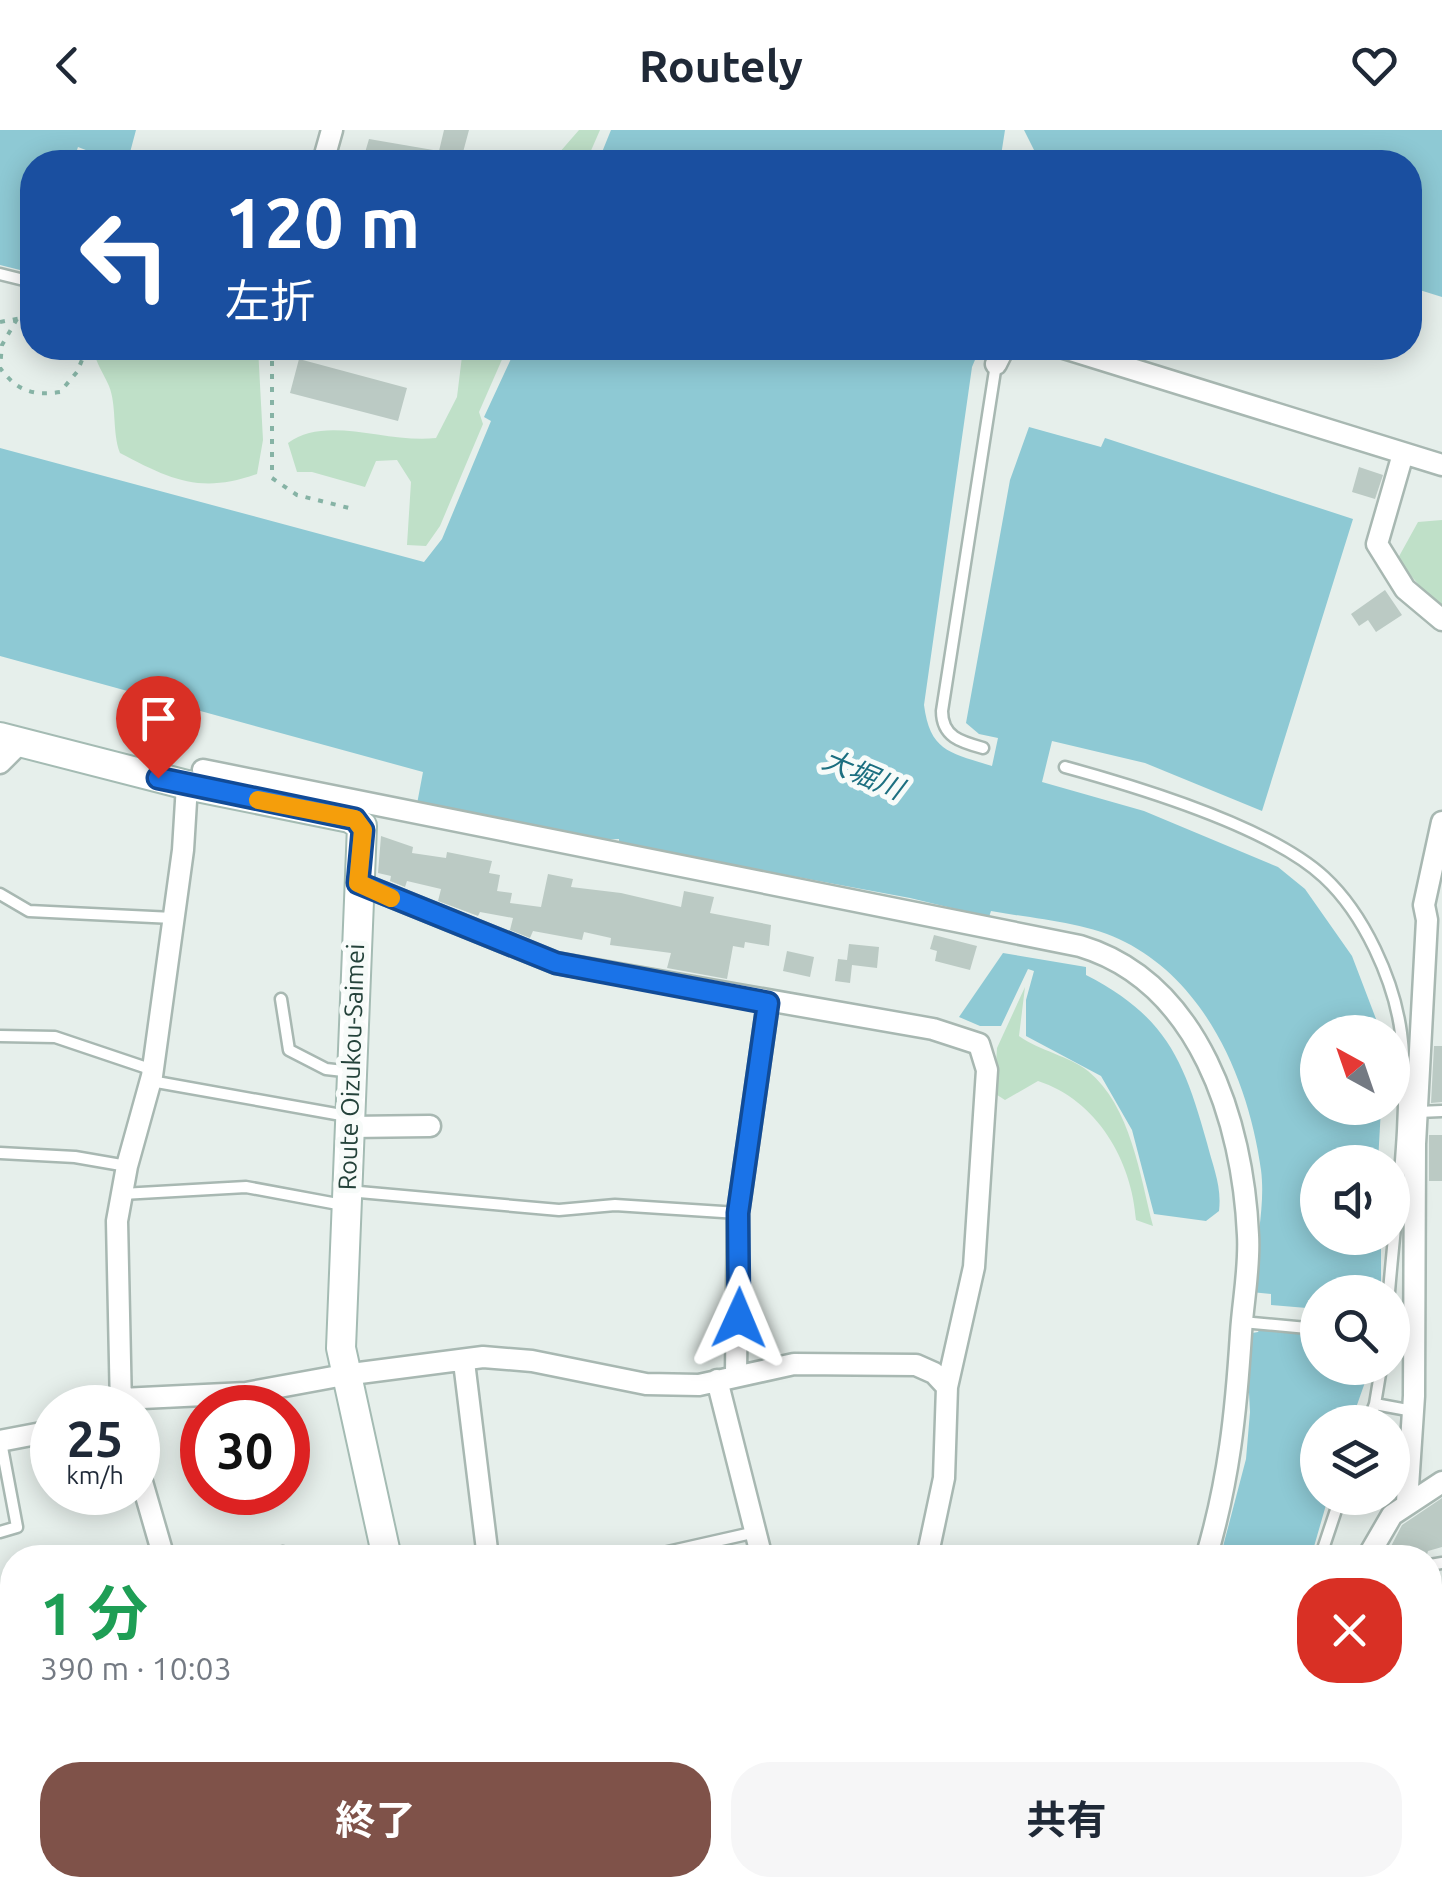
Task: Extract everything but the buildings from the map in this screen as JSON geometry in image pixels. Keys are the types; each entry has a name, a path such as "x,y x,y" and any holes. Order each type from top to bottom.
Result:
{"main road":[{"name":"Route Oizukou-Saimei","path":"10,740 195,777 355,819 363,830 341,1325 344,1375 384,1545"}],"street":[{"path":"1102,360 1442,465"},
{"path":"1404,454 1378,544 1405,589 1442,620"},
{"path":"0,763 10,740"},
{"path":"120,1385 115,1268 121,1194 152,1076 195,777 950,918 1108,956 1167,1000 1208,1060 1245,1188 1249,1240 1234,1444 1209,1545"},
{"path":"1410,1456 1416,1112 1435,921 1424,906 1442,822"},
{"path":"358,883 556,963 932,1029 969,1039 984,1049 987,1070 974,1267 947,1387 944,1478 930,1545"},
{"path":"759,1545 727,1377 738,1213 768,1003"},
{"path":"350,1122 430,1126"},
{"path":"160,1400 246,1394 344,1375 514,1358 646,1384 699,1385 794,1364 916,1364 934,1373 947,1387"},
{"path":"464,1362 486,1545"},
{"path":"0,1441 30,1435"},
{"path":"1410,1500 1442,1482"},
{"path":"152,1515 160,1545"},
{"path":"1374,1545 1395,1515"}],"lane":[{"path":"983,748 952,736 942,721 999,360"},
{"path":"1066,767 1130,785 1288,852 1326,879 1348,905 1391,990 1401,1035 1391,1275"},
{"path":"0,894 30,911 173,918"},
{"path":"281,999 289,1050 326,1069 352,1072"},
{"path":"0,1036 56,1037 152,1076 350,1122"},
{"path":"1416,1112 1442,1111"},
{"path":"0,1154 75,1157 126,1166"},
{"path":"121,1194 246,1187 347,1198 559,1210 614,1205 738,1213"},
{"path":"1242,1322 1300,1327"},
{"path":"1378,1385 1375,1404 1413,1411"},
{"path":"0,1441 17,1526 0,1532"},
{"path":"1324,1545 1334,1515"},
{"path":"698,1545 756,1532"}],"path":[{"path":"0,322 20,318"},
{"path":"16,319 2,345 0,368 11,382 35,395 60,392 82,360"},
{"path":"273,360 276,433 272,478 296,494 350,508"}],"green space":[{"path":"579,130 600,130 591,150 562,150"},
{"path":"96,360 259,360 263,440 257,474 219,483 187,481 120,453 109,386"},
{"path":"462,360 502,360 479,412 483,424 440,526 426,546 407,545 411,482 397,460 376,461 365,487 312,472 297,472 288,443 303,435 339,430 436,438 457,397"},
{"path":"1442,520 1442,611 1397,560 1418,522"},
{"path":"1025,987 1019,1036 1080,1066 1103,1086 1132,1143 1153,1226 1136,1220 1119,1155 1078,1102 1038,1081 1005,1100 994,1093 997,1048"}],"water":[{"path":"0,130 136,130 131,150 20,150 20,270 0,265"},
{"path":"611,130 1005,130 1002,150 603,150"},
{"path":"1024,130 1442,130 1442,297 1422,291 1422,150 1034,150"},
{"name":"大堀川","path":"510,360 975,360 924,705 937,742 954,753 992,766 998,738 979,734 966,723 1010,480 1029,427 1101,447 1105,438 1353,519 1262,811 1145,763 1052,741 1042,782 1144,811 1278,867 1305,889 1352,956 1375,1015 1300,1015 1300,1125 1380,1125 1379,1145 1300,1145 1300,1255 1381,1255 1381,1275 1300,1275 1300,1307 1271,1305 1271,1294 1251,1292 1261,1215 1261,1170 1235,1071 1220,1039 1180,983 1154,960 1110,935 991,911 989,917 910,898 619,844 619,839 599,840 417,804 423,772 0,656 0,448 424,562 442,539 491,421 484,417"},
{"path":"1003,953 1086,967 1086,975 1135,1007 1153,1024 1168,1043 1190,1088 1216,1177 1219,1211 1206,1221 1154,1214 1132,1130 1101,1076 1026,1036 1026,1000 1034,971 1028,969 1001,1026 980,1026 959,1017"},
{"path":"1261,1327 1300,1330 1300,1385 1364,1385 1357,1405 1300,1405 1300,1515 1323,1515 1314,1545 1223,1545 1246,1459 1250,1412 1246,1334 1258,1332"}],"slow traffic":[{"path":"258,800 355,819 363,830 358,883 391,898"}],"route":[{"path":"158,778 355,819 363,830 358,883 556,963 768,1003 738,1213 739,1318"}]}
